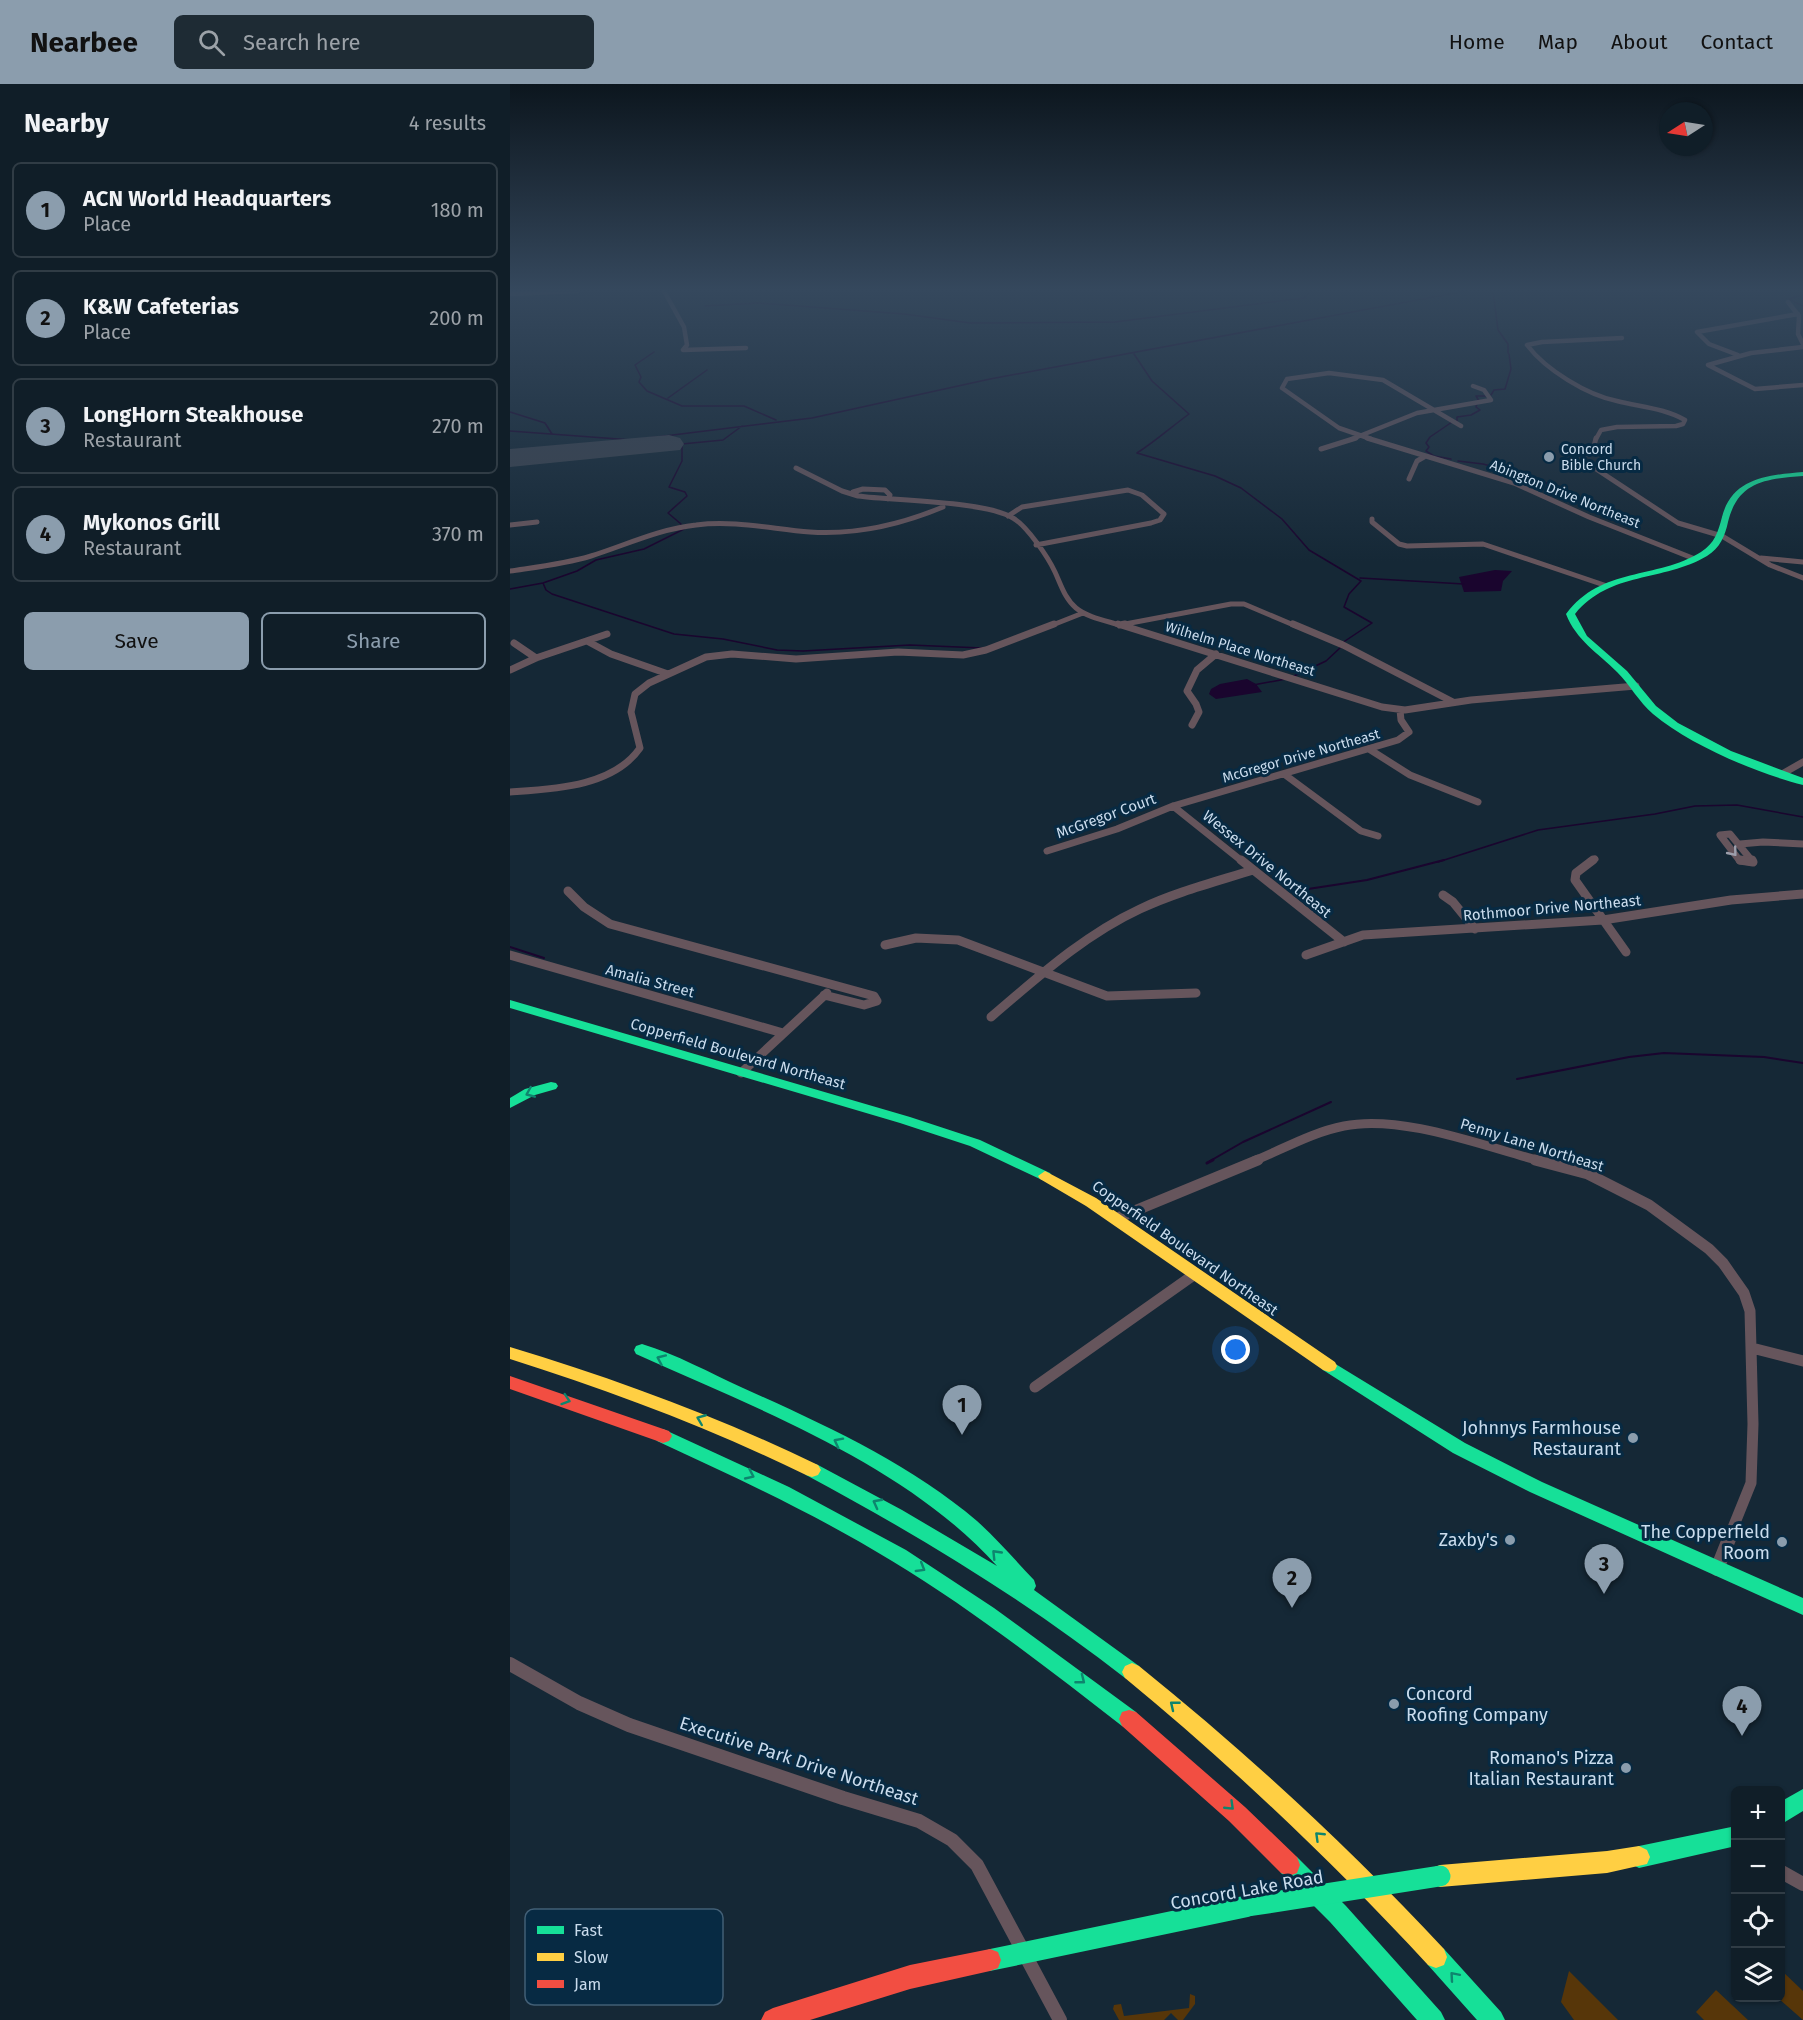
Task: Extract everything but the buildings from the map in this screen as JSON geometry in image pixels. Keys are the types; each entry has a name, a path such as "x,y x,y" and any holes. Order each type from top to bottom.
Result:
{"main road":[{"path":"1803,474 1768,479 1743,488 1730,502 1722,536 1716,545 1695,559 1607,586 1576,601 1570,614 1572,623 1583,638 1619,668 1655,711 1682,730 1727,753 1803,782"},
{"name":"Copperfield Boulevard Northeast","path":"510,1004 905,1120 987,1147 1052,1179 1115,1219 1338,1372 1459,1448 1536,1487 1803,1607"},
{"path":"510,1104 530,1092 551,1086"},
{"path":"642,1350 793,1419 895,1475 961,1519 1051,1611"},
{"path":"510,1353 654,1400 783,1454 899,1515 980,1564 1051,1611 1199,1726 1269,1788 1394,1912 1492,2020"},
{"path":"510,1382 638,1425 782,1489 856,1529 933,1575 998,1618 1083,1681 1213,1790 1344,1919 1433,2020"},
{"path":"1785,1812 1803,1799"},
{"name":"Concord Lake Road","path":"773,2020 804,2015 910,1977 1248,1906 1440,1876 1607,1862 1731,1837"}],"street":[{"name":"Abington Drive Northeast","path":"1285,381 1283,389 1335,426 1424,457 1514,483 1588,517 1695,559"},
{"name":"Abington Drive Northeast","path":"1385,381 1431,408"},
{"path":"1572,381 1587,391 1610,400 1669,411 1684,418 1685,423 1676,426 1617,427 1601,430 1597,434 1594,447 1583,459 1678,523 1722,536 1780,570 1803,578"},
{"path":"1740,381 1755,389 1803,385"},
{"path":"1322,449 1431,408 1491,400 1484,390 1473,386"},
{"path":"1431,408 1461,426"},
{"path":"1409,479 1417,461 1424,457"},
{"path":"510,792 592,779 615,771 632,761 640,748 631,712 633,697 639,689 706,657 725,654 785,659 898,652 963,655 990,648 1083,613 1069,601 1054,570 1020,524 1008,516 888,499 891,497 888,492 881,489 855,490 858,496 844,494 821,478 796,468"},
{"path":"1008,516 1022,507 1128,490 1142,495 1164,514 1152,523 1036,545"},
{"path":"510,571 580,559 646,536 692,525 744,523 810,532 854,532 904,523 945,506"},
{"path":"1371,519 1392,539 1407,546 1484,544 1607,586"},
{"path":"510,525 537,522"},
{"path":"1758,558 1803,562"},
{"path":"1117,625 1241,603 1343,645 1453,702"},
{"name":"Wilhelm Place Northeast","path":"1083,613 1371,704 1400,710 1453,702 1636,686"},
{"path":"510,670 536,657 607,634"},
{"path":"587,641 611,654 668,674"},
{"path":"514,643 536,657"},
{"path":"1192,725 1200,716 1200,710 1187,691 1189,680 1204,661 1215,654"},
{"name":"McGregor Drive Northeast","path":"1173,806 1398,740 1409,732 1401,720 1400,710"},
{"path":"1370,749 1406,774 1478,802"},
{"path":"1782,774 1803,762"},
{"path":"1284,774 1361,831 1378,836"},
{"name":"McGregor Court","path":"1047,851 1117,830 1173,806"},
{"name":"Wessex Drive Northeast","path":"1173,806 1344,942"},
{"path":"1740,844 1763,842 1803,844"},
{"path":"1595,860 1576,873 1575,880 1626,952"},
{"path":"991,1017 1045,972 1138,909 1253,870"},
{"path":"568,891 584,907 610,924 834,987 874,996 877,1001 864,1005 824,995"},
{"name":"Rothmoor Drive Northeast","path":"1306,955 1371,934 1603,920 1731,900 1803,894"},
{"path":"1443,895 1453,902 1475,929"},
{"path":"885,945 918,938 955,939 1107,996 1196,993"},
{"name":"Amalia Street","path":"510,956 783,1033"},
{"path":"741,1073 834,987"},
{"name":"Penny Lane Northeast","path":"1115,1219 1342,1126 1370,1122 1402,1124 1588,1174 1645,1202 1709,1250 1734,1277 1744,1293 1750,1311 1753,1424 1751,1483 1717,1569"},
{"path":"1035,1387 1195,1274"},
{"path":"1752,1348 1803,1361"},
{"name":"Executive Park Drive Northeast","path":"510,1664 579,1703 629,1725 843,1798 919,1821 952,1840 977,1865 1060,2020"},
{"path":"1785,1874 1803,1884"}],"shaded area":[{"path":"1495,570 1512,571 1503,581 1501,591 1464,592 1459,577"},
{"path":"1247,679 1256,684 1262,692 1216,699 1209,694 1211,689 1220,684"},
{"path":"1569,1971 1618,2020 1574,2020 1561,2002"},
{"path":"1785,1974 1803,1991 1803,2020 1783,2002 1785,2002"},
{"path":"1716,1990 1748,2020 1704,2020 1696,2012"},
{"path":"1190,1994 1195,1996 1195,2004 1183,2020 1178,2020 1171,2013 1164,2020 1119,2020 1113,2009 1114,2005 1121,2004 1124,2016 1189,2008"}],"waterway":[{"path":"639,381 647,391 682,406 744,406 776,420"},
{"path":"668,398 691,381"},
{"path":"741,427 812,418 979,381"},
{"path":"1152,381 1189,414 1137,453 1215,476 1241,488 1282,519 1309,550 1361,581 1349,594 1344,607 1372,623 1342,643"},
{"path":"1491,395 1494,390 1505,389 1507,381"},
{"path":"1479,401 1476,396 1486,396"},
{"path":"1457,421 1457,417 1471,415 1480,410 1476,407 1477,404"},
{"path":"510,412 545,423 552,434"},
{"path":"1451,459 1434,456 1426,451 1429,447 1426,443 1430,437 1452,422"},
{"path":"510,431 632,440 741,427"},
{"path":"681,524 668,513 687,496 685,492 669,487 682,461 682,444 723,440 741,427"},
{"path":"1458,461 1483,464 1539,479 1611,520"},
{"path":"543,583 577,571 596,560 644,549 684,529"},
{"path":"1360,578 1464,584"},
{"path":"510,589 543,583"},
{"path":"543,583 546,590 552,594 674,634 723,639 777,650 803,651 910,645 982,648"},
{"path":"1294,676 1326,661 1341,647"},
{"path":"1253,685 1286,679"},
{"path":"1438,862 1538,830 1655,814 1695,806 1737,805 1803,817"},
{"path":"1308,889 1367,880 1444,860"},
{"path":"510,947 544,958"},
{"path":"1517,1079 1629,1057 1664,1053 1764,1057 1803,1063"},
{"path":"1210,1161 1243,1142 1331,1102"},
{"path":"1207,1163 1213,1160"}],"runway":[{"path":"510,458 669,444"}],"traffic: fast":[{"path":"1803,474 1764,479 1745,487 1732,500 1720,537 1702,555 1668,568 1613,582 1581,600 1570,614 1584,638 1624,673 1652,708 1674,725 1709,745 1803,782"},
{"path":"510,1004 905,1120 975,1143 1045,1176"},
{"path":"510,1104 530,1092 551,1086"},
{"path":"642,1350 765,1405 885,1467 969,1525 1027,1586"},
{"path":"1329,1366 1459,1448 1536,1487 1803,1607"},
{"path":"663,1436 812,1507 899,1555 988,1613 1129,1719"},
{"path":"812,1470 977,1563 1056,1615 1132,1672"},
{"path":"1785,1812 1803,1799"},
{"path":"1639,1857 1731,1837"},
{"path":"1289,1865 1338,1914 1433,2020"},
{"path":"1248,1906 1440,1876"},
{"path":"990,1960 1248,1906"},
{"path":"1436,1957 1493,2020"}],"traffic: slow":[{"path":"1045,1176 1091,1202 1329,1366"},
{"path":"510,1353 664,1405 812,1470"},
{"path":"1132,1672 1290,1808 1436,1957"},
{"path":"1440,1876 1607,1862 1639,1857"}],"traffic: jam":[{"path":"510,1382 663,1436"},
{"path":"1129,1719 1237,1814 1289,1865"},
{"path":"773,2020 910,1977 990,1960"}],"place":[{"name":"Concord Bible Church","path":"1549,457"},
{"name":"ACN World Headquarters","path":"962,1435"},
{"name":"Johnnys Farmhouse Restaurant","path":"1633,1438"},
{"name":"Zaxby's","path":"1510,1540"},
{"name":"The Copperfield Room","path":"1782,1542"},
{"name":"LongHorn Steakhouse","path":"1604,1594"},
{"name":"K&W Cafeterias","path":"1292,1608"},
{"name":"Concord Roofing Company","path":"1394,1704"},
{"name":"Mykonos Grill","path":"1742,1736"},
{"name":"Romano's Pizza Italian Restaurant","path":"1626,1768"}]}
